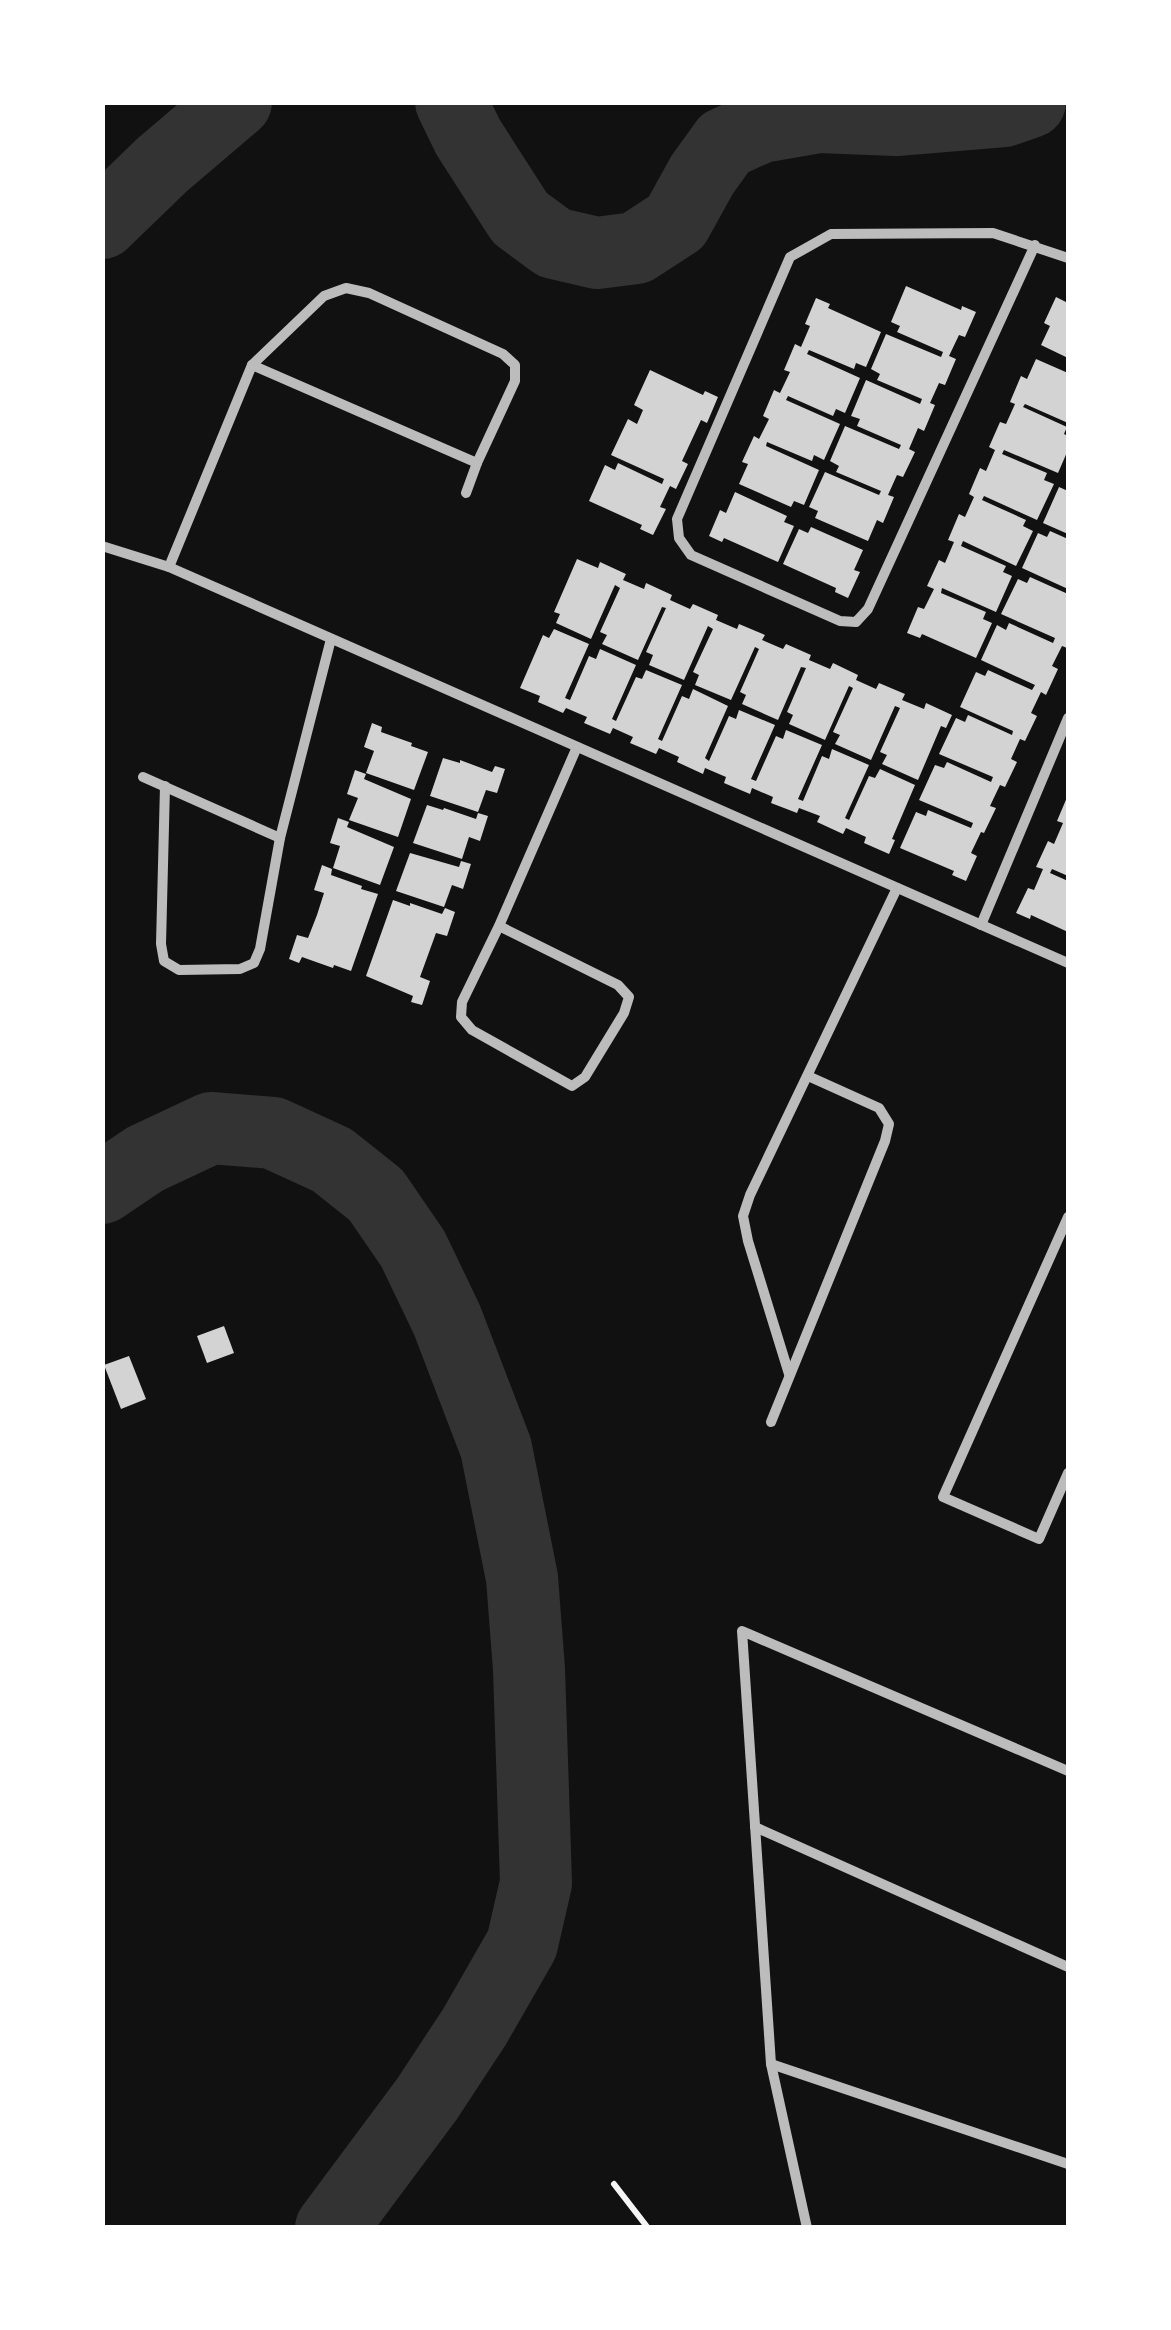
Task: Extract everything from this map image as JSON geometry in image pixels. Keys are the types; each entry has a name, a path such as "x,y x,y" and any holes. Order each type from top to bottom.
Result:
{"street":[{"path":"1035,245 868,609 856,622 840,621 691,555 678,538 677,519 790,257 831,234 993,233 1035,245 1068,258"},
{"path":"169,567 252,365 324,296 346,288 370,293 504,354 515,365 516,382 466,493"},
{"path":"252,365 477,463"},
{"path":"102,546 169,567 1068,963"},
{"path":"165,786 161,944 164,961 178,970 240,968 254,963 260,949 280,838 330,638"},
{"path":"982,925 1068,718"},
{"path":"499,926 618,985 628,997 624,1013 585,1077 572,1086 472,1030 461,1017 462,1002 576,747"},
{"path":"143,777 280,838"},
{"path":"790,1374 743,1216 897,888"},
{"path":"772,1422 889,1124 879,1108 808,1076"},
{"path":"1068,1217 943,1497 1039,1539 1068,1472"},
{"path":"806,2228 771,2064 742,1631 1068,1771"},
{"path":"755,1827 1068,1967"},
{"path":"771,2064 1068,2164"}],"path":[{"path":"614,2184 648,2228"}],"building":[{"path":"906,286 961,310 962,306 976,312 965,337 959,335 949,356 956,359 945,385 939,383 930,403 935,405 924,431 918,428 909,449 915,452 903,477 897,475 888,495 894,497 883,523 877,520 868,541 815,518 818,511 809,507 825,472 879,495 881,491 836,472 839,466 830,461 845,426 899,449 901,445 857,426 860,419 851,416 866,380 920,404 922,399 877,380 880,374 871,369 886,334 941,357 943,352 897,332 900,326 891,322"},
{"path":"1056,297 1068,303 1068,358 1041,345 1050,326 1044,323"},
{"path":"816,298 830,304 828,308 881,332 866,367 856,363 854,369 809,350 807,354 860,378 845,413 836,409 833,416 788,396 786,400 840,424 824,460 814,455 812,461 767,442 766,446 819,470 804,505 794,501 791,507 739,484 748,464 742,462 754,436 759,439 769,419 763,416 774,390 780,393 790,372 784,370 795,344 801,347"},
{"path":"1036,359 1068,373 1068,423 1025,404 1023,407 1067,427 1064,434 1068,436 1068,450 1058,473 1004,450 1002,454 1047,473 1044,480 1054,484 1037,520 984,496 982,500 1026,520 1023,526 1033,531 1016,566 963,541 961,546 1006,566 1003,572 1012,576 996,612 942,588 941,593 986,612 983,619 992,623 976,658 922,634 920,638 907,633 918,607 924,609 934,589 927,586 939,560 945,563 954,542 948,540 959,514 965,517 974,497 969,494 980,468 986,471 995,450 989,447 1000,422 1006,424 1021,376 1027,379"},
{"path":"650,370 703,395 705,391 718,397 707,423 701,420 682,461 688,464 676,489 670,486 660,507 666,509 653,535 640,529 642,525 589,501 605,465 615,470 618,463 662,484 664,479 611,455 628,419 637,424 643,410 634,405"},
{"path":"1059,487 1068,491 1068,534 1043,523"},
{"path":"735,492 787,516 784,522 794,526 778,562 724,538 722,542 709,536 720,510 726,513"},
{"path":"811,527 863,550 854,570 860,572 848,598 835,592 836,588 783,564 799,529 808,533"},
{"path":"1050,531 1068,539 1068,589 1022,568 1038,533 1047,537"},
{"path":"577,559 598,568 600,562 626,574 623,580 644,589 646,583 690,609 693,604 718,615 716,620 765,635 762,640 783,649 786,644 830,669 833,663 876,689 879,683 905,694 902,700 924,709 926,703 952,715 946,728 941,726 918,780 882,764 887,755 880,752 900,708 895,706 871,760 835,744 840,735 833,732 853,688 849,686 825,740 789,724 793,715 787,712 806,668 801,667 778,720 742,704 746,695 740,692 759,649 755,647 731,700 695,685 699,675 693,672 713,629 708,626 684,680 649,665 653,655 646,652 666,608 662,607 638,660 602,644 607,635 600,632 620,588 615,585 591,639 556,623 560,614 554,612"},
{"path":"1030,577 1068,594 1068,644 1067,648 1062,646 1052,666 1058,669 1046,695 1041,692 1031,713 1037,716 1025,741 1020,739 1011,759 1017,762 1005,787 1000,785 990,806 996,808 971,853 977,856 966,881 952,875 954,871 900,848 916,812 926,816 928,810 971,828 973,823 919,800 935,765 944,768 947,762 991,782 993,777 939,754 956,718 965,722 968,715 1012,735 1013,731 960,707 976,672 985,676 988,670 1032,690 1035,685 981,660 997,625 1006,630 1009,623 1053,643 1055,638 1001,614 1018,579 1027,583"},
{"path":"554,629 589,644 565,698 570,700 589,656 596,659 600,649 636,665 612,719 616,721 636,677 642,679 646,670 682,685 658,739 662,741 682,696 689,699 693,689 728,706 705,758 709,761 729,716 736,719 739,710 775,725 751,779 756,781 776,736 783,739 786,730 822,745 798,799 803,801 822,756 829,759 832,749 869,765 845,818 849,820 869,776 875,778 880,769 915,785 889,854 864,843 866,837 846,828 843,834 817,822 820,816 771,803 773,797 752,788 750,794 724,783 726,777 705,768 703,774 659,748 656,754 630,743 633,737 613,728 610,734 584,723 587,717 566,708 563,713 538,702 540,696 520,688 543,635 549,638"},
{"path":"372,723 382,727 381,732 428,752 414,790 366,773 374,751 364,747"},
{"path":"443,758 492,772 495,766 505,769 497,793 486,790 478,812 430,796"},
{"path":"355,770 366,774 364,779 411,799 398,837 349,820 358,798 347,794"},
{"path":"1068,795 1068,876 1052,869 1050,873 1068,881 1068,932 1031,915 1030,919 1016,913 1028,888 1034,890 1043,869 1036,867 1048,841 1054,844 1063,823 1057,821"},
{"path":"427,805 476,819 478,813 488,816 480,841 469,837 462,859 413,843"},
{"path":"338,818 349,822 347,827 394,847 380,885 333,868 340,846 330,843"},
{"path":"410,853 459,867 461,861 471,864 463,889 452,885 444,907 396,891"},
{"path":"322,865 332,869 331,875 378,894 351,971 302,957 299,963 289,959 297,935 308,938 317,915 324,893 314,890"},
{"path":"393,900 442,914 445,908 455,912 447,936 436,933 420,977 430,981 422,1005 411,1002 413,996 366,976"},
{"path":"224,1326 234,1353 207,1363 197,1336"},
{"path":"129,1356 146,1399 121,1409 104,1365"}],"waterway":[{"path":"102,223 236,102"},
{"path":"451,102 468,137 520,218 554,243 597,253 636,248 676,222 725,143 761,127 819,117 896,120 1004,111 1030,102"},
{"path":"102,1188 145,1159 211,1128 273,1133 332,1160 376,1195 413,1249 447,1320 496,1448 522,1578 536,1883 522,1944 475,2026 427,2099 331,2228"}]}
